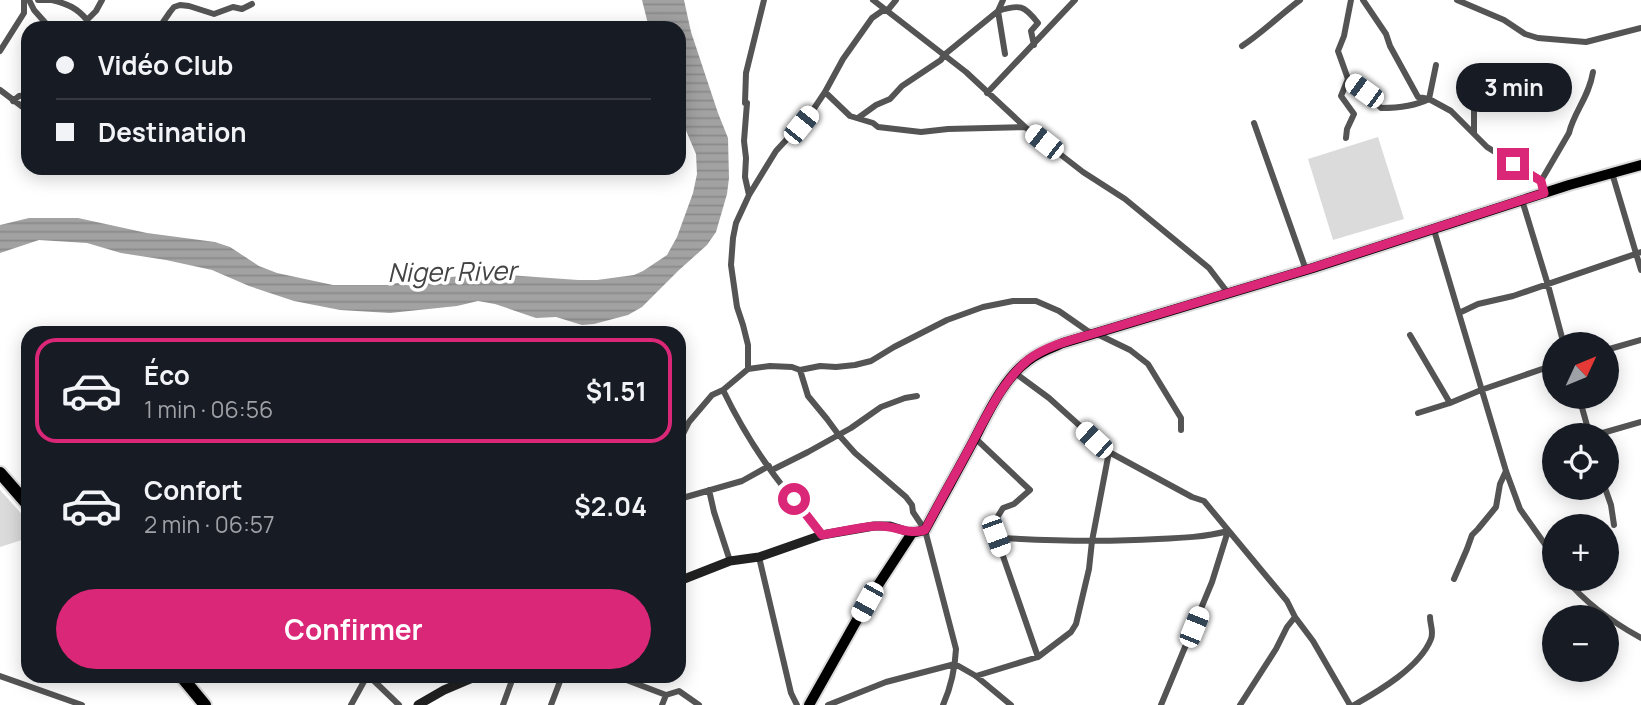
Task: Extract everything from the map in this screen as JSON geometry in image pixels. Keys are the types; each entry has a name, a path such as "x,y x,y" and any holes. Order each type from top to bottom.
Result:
{"highway":[{"path":"0,473 21,497"},
{"path":"187,683 205,705"}],"main road":[{"path":"809,705 867,602 912,533 925,530 988,410 1027,361 1062,343 1093,333 1306,270 1544,193 1641,165"}],"street":[{"path":"27,0 44,21"},
{"path":"0,51 24,13 27,0"},
{"path":"38,0 66,3 78,9 87,20 102,0"},
{"path":"749,195 745,177 744,141 746,73 764,0"},
{"path":"873,0 966,72 1025,127 1083,172 1125,199 1209,268 1228,293"},
{"path":"748,369 748,345 737,307 731,265 736,223 749,195 776,151 801,125 825,92 843,59 872,18 882,11 887,11 896,0"},
{"path":"858,118 890,99 923,70 936,64 998,10 1003,0"},
{"path":"1018,0 1050,27"},
{"path":"988,93 1075,0"},
{"path":"1242,46 1300,0"},
{"path":"1351,0 1344,36 1338,51 1348,79 1381,108 1395,108 1429,99"},
{"path":"1363,0 1386,34 1419,97 1451,110 1487,147 1541,181 1544,193"},
{"path":"1457,0 1538,38 1586,42 1641,28"},
{"path":"164,21 174,7 180,5 214,14 233,8 242,9 252,4"},
{"path":"998,10 1017,6 1031,13 1038,23 1031,31 1034,45"},
{"path":"998,10 1005,54"},
{"path":"1429,99 1436,65"},
{"path":"1474,132 1479,67"},
{"path":"1541,181 1569,133 1590,86 1593,72"},
{"path":"1346,138 1354,114 1341,96 1348,79"},
{"path":"0,90 21,106"},
{"path":"825,92 850,116 878,127 921,132 1025,127"},
{"path":"13,101 21,96"},
{"path":"1254,123 1306,270"},
{"path":"1612,173 1639,253 1641,270"},
{"path":"1522,200 1561,332"},
{"path":"1434,230 1506,471 1520,509 1542,541"},
{"path":"1459,313 1478,304 1548,285 1639,253"},
{"path":"686,428 712,395 723,390 748,369 770,366 800,370 820,366 855,365 871,361 947,320 982,307 1013,301 1036,301 1059,311 1093,333 1130,349 1149,364 1181,418 1181,430"},
{"path":"1410,335 1450,403"},
{"path":"1619,347 1641,341"},
{"path":"1418,413 1542,369"},
{"path":"800,370 808,396 838,435 906,497 925,530 956,649 949,692 943,705"},
{"path":"1015,373 1049,398 1109,452 1204,501 1287,601 1352,705 1383,688 1419,657 1431,640 1433,631 1430,617"},
{"path":"723,390 736,417 783,486 822,535"},
{"path":"686,497 742,481 808,452 851,428 881,407 905,397 917,396"},
{"path":"1619,428 1641,422"},
{"path":"975,438 1030,490 1013,505 1003,508 995,521 996,536 1038,657"},
{"path":"976,676 1038,657 1071,632 1076,624 1089,569 1109,452"},
{"path":"1454,579 1472,535 1496,507 1500,484 1506,471"},
{"path":"709,490 730,561"},
{"path":"686,578 730,561 759,557 822,535 874,526 890,526 912,533"},
{"path":"996,536 1093,541 1210,536 1228,531"},
{"path":"1161,705 1212,582 1228,531"},
{"path":"759,557 791,693 797,705"},
{"path":"1576,591 1593,606 1641,638"},
{"path":"1240,705 1287,627 1296,617"},
{"path":"828,705 886,682 955,664 976,676 1011,705"},
{"path":"0,676 82,705"},
{"path":"351,705 364,683"},
{"path":"375,683 399,705"},
{"path":"418,705 455,683"},
{"path":"503,705 511,683"},
{"path":"551,705 559,683"},
{"path":"634,683 666,695 679,691 698,705"},
{"path":"662,705 666,695"}],"shaded area":[{"path":"642,0 684,0 691,32 728,138 729,178 716,232 707,245 642,307 628,315 582,325 556,317 536,318 478,301 457,306 390,313 340,310 294,301 212,270 121,253 87,243 39,240 0,253 0,225 29,218 78,218 147,233 215,242 230,247 259,266 277,273 333,285 386,285 421,279 494,274 578,280 634,275 667,255 677,237 697,174 696,154 686,130 686,21 647,21"},
{"path":"1378,137 1404,219 1333,240 1308,159"},
{"path":"0,490 21,513 21,540 0,547"}],"route":[{"path":"794,499 822,535 874,526 890,526 912,533 925,530 988,410 1027,361 1062,343 1312,268 1544,193 1541,181 1513,164"}],"water label":[{"name":"Niger River","path":"452,272"}]}
